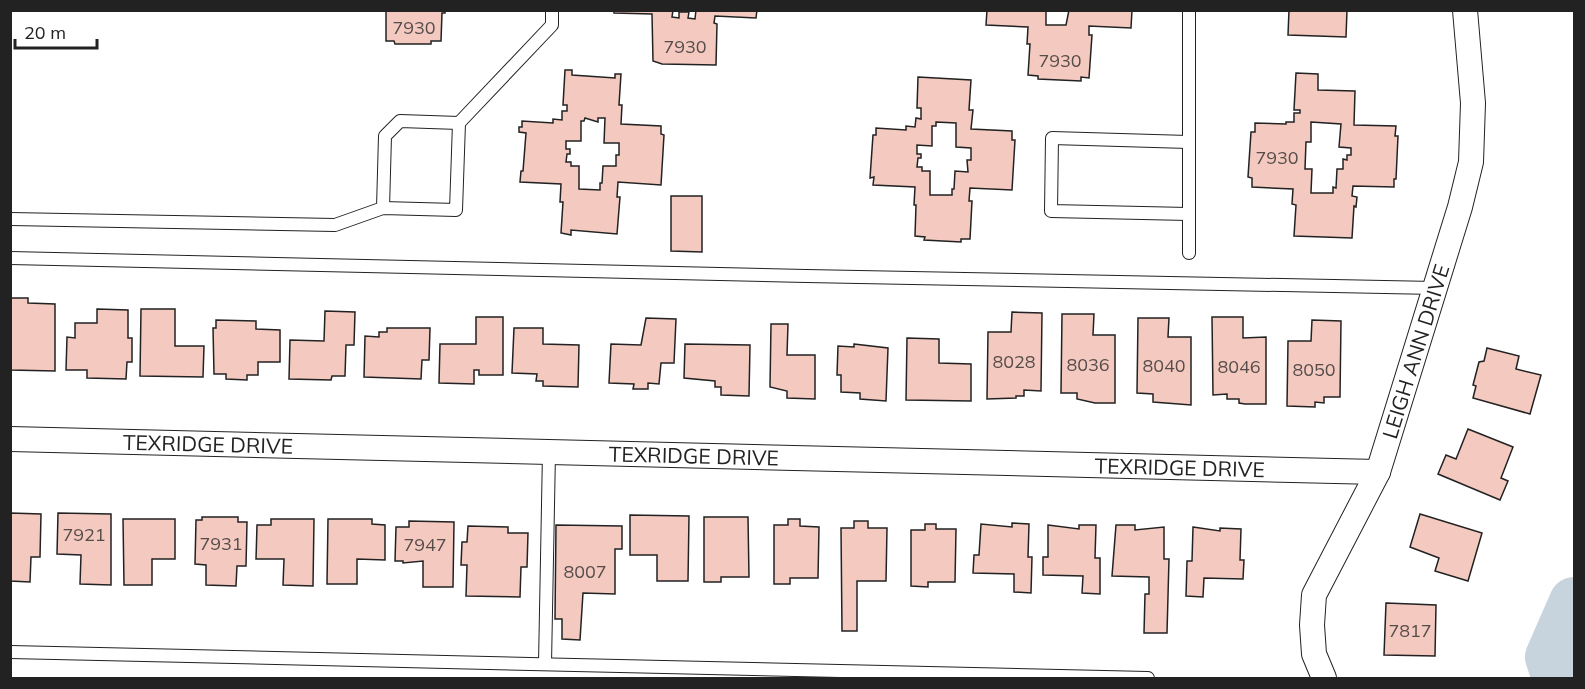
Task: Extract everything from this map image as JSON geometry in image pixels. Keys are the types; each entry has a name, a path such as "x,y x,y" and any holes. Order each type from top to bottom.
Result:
{"street":[{"name":"LEIGH ANN DRIVE","path":"1318,677 1312,625 1314,595 1378,472 1460,207 1471,162 1473,103 1465,10"},
{"name":"TEXRIDGE DRIVE","path":"10,439 1378,472"}],"lane":[{"path":"10,219 335,225 383,208 456,210 459,123 552,25 552,10"},
{"path":"1189,10 1189,253"},
{"path":"383,208 385,136 400,121 459,123"},
{"path":"1188,142 1052,138 1051,211 1188,214"},
{"path":"10,258 1435,288"},
{"path":"545,664 549,452"},
{"path":"10,652 1148,678"}],"building":[{"path":"386,10 445,10 445,13 442,13 441,41 431,41 431,44 395,44 394,41 386,41"},
{"path":"614,10 673,10 672,17 679,18 679,12 689,12 688,18 695,19 696,10 757,10 756,18 715,16 714,23 717,24 716,65 662,64 653,61 652,14 614,13"},
{"path":"987,10 1046,10 1046,25 1066,25 1069,10 1132,10 1131,28 1089,26 1089,35 1092,35 1089,78 1081,77 1081,81 1038,79 1038,76 1028,75 1030,44 1027,44 1028,27 986,25"},
{"path":"1289,10 1347,10 1346,37 1288,35"},
{"path":"565,70 572,70 572,75 615,78 615,74 621,74 619,105 622,105 621,124 661,126 661,134 664,135 661,185 618,182 617,197 620,197 617,234 571,230 571,235 561,233 563,202 560,202 561,184 520,182 526,133 519,132 522,121 553,123 553,119 562,120 562,111 567,111 567,105 563,105","holes":["585,118 598,122 598,118 605,118 604,143 619,143 616,166 603,166 600,190 579,189 579,166 571,166 571,162 566,162 567,154 570,154 570,149 566,149 566,141 581,141 581,121"]},
{"path":"1296,73 1318,74 1318,90 1355,91 1354,125 1396,126 1395,136 1398,136 1394,187 1353,186 1352,196 1357,197 1356,207 1354,206 1352,238 1294,236 1296,205 1292,204 1293,189 1252,187 1252,178 1248,177 1251,132 1255,132 1255,123 1294,122 1294,113 1300,113 1300,110 1294,110","holes":["1311,122 1341,124 1339,147 1351,148 1351,155 1347,155 1347,160 1343,159 1343,169 1337,169 1336,188 1333,187 1333,193 1311,193 1312,169 1305,169 1306,142 1311,142"]},
{"path":"918,77 971,80 969,110 973,110 971,129 1012,131 1012,140 1015,140 1012,190 970,188 969,201 972,201 970,239 961,239 961,242 924,240 925,237 915,236 915,187 873,185 874,177 870,178 873,135 876,135 876,128 906,130 906,126 915,127 916,118 921,119 921,108 917,108","holes":["936,122 956,123 956,147 971,148 971,160 967,160 968,172 955,171 952,195 930,195 930,171 922,171 922,167 917,167 918,158 921,158 921,154 917,154 917,145 932,146 932,126 936,126"]},
{"path":"671,196 702,196 702,252 671,251"},
{"path":"10,298 28,298 28,303 55,304 55,371 10,370"},
{"path":"97,309 128,310 128,338 132,338 132,362 127,362 126,379 87,378 87,370 66,370 67,337 75,338 75,323 97,323"},
{"path":"141,309 175,309 175,346 204,346 203,377 140,376"},
{"path":"325,311 355,312 354,345 346,345 345,376 332,376 331,380 289,379 290,340 324,341"},
{"path":"1012,312 1042,313 1041,391 1024,390 1024,396 1016,396 1016,398 987,399 988,332 1011,332"},
{"path":"1062,314 1094,314 1093,335 1115,335 1115,403 1095,403 1077,399 1077,393 1061,393"},
{"path":"476,317 503,317 503,375 479,375 479,370 474,370 474,384 439,383 440,344 476,344"},
{"path":"1212,317 1243,317 1243,338 1266,337 1266,404 1239,403 1239,399 1227,399 1227,394 1213,395"},
{"path":"646,318 676,319 674,363 661,363 659,384 648,383 648,389 633,389 634,384 609,383 611,344 641,345"},
{"path":"1138,318 1169,318 1168,337 1191,337 1191,405 1153,402 1153,394 1137,393"},
{"path":"216,320 256,321 256,329 280,330 280,362 258,362 258,375 247,375 247,380 226,379 226,374 214,374 213,328 216,328"},
{"path":"1312,320 1341,321 1340,397 1324,397 1324,403 1315,402 1315,407 1287,406 1288,341 1311,341"},
{"path":"771,324 788,324 787,355 815,355 815,399 787,398 787,391 770,387"},
{"path":"387,328 430,328 429,360 422,360 421,379 364,377 365,336 379,337 379,332 387,332"},
{"path":"514,328 543,328 543,344 579,345 578,387 543,386 543,381 536,381 537,374 512,373"},
{"path":"907,338 939,339 939,363 971,364 971,401 906,400"},
{"path":"685,344 750,345 749,396 721,395 721,387 715,387 715,381 684,378"},
{"path":"854,344 888,348 886,401 860,399 860,393 841,392 841,375 837,375 838,346 854,347"},
{"path":"1487,348 1519,356 1516,369 1541,375 1530,414 1473,398 1476,386 1473,385 1479,362 1484,361"},
{"path":"1468,429 1513,447 1501,478 1508,481 1500,500 1438,474 1446,455 1456,459"},
{"path":"10,513 41,514 40,557 31,557 30,582 10,581"},
{"path":"58,513 111,514 111,585 80,584 81,555 57,554"},
{"path":"1420,514 1482,533 1468,581 1435,571 1439,558 1410,547"},
{"path":"630,515 689,516 688,581 657,581 657,555 630,555"},
{"path":"202,517 238,517 238,522 247,522 246,566 237,566 236,586 206,585 206,565 195,564 196,520 202,520"},
{"path":"704,517 748,517 749,577 721,577 721,582 704,582"},
{"path":"123,519 175,519 175,559 152,559 152,585 124,585"},
{"path":"271,519 314,519 313,586 283,585 284,559 256,559 257,525 271,525"},
{"path":"328,519 372,519 372,524 385,525 385,560 357,559 357,584 327,584"},
{"path":"788,519 800,519 800,526 819,527 818,578 790,578 790,584 774,584 774,525 788,525"},
{"path":"409,521 454,522 453,587 423,587 423,561 403,563 403,561 395,561 396,527 409,527"},
{"path":"854,521 868,521 868,528 887,528 886,581 857,581 857,631 842,631 841,528 854,528"},
{"path":"1012,523 1029,524 1028,557 1032,557 1031,593 1014,592 1014,574 973,573 974,555 979,555 981,524 1012,527"},
{"path":"925,524 936,524 936,529 956,529 955,582 928,582 928,587 911,586 911,530 925,530"},
{"path":"556,525 622,526 622,549 615,549 615,594 583,593 580,640 562,639 562,619 555,619"},
{"path":"1048,525 1079,529 1079,525 1096,525 1095,558 1100,558 1100,594 1082,593 1083,576 1043,575 1043,557 1048,557"},
{"path":"1116,525 1135,525 1135,530 1164,527 1164,559 1169,559 1167,633 1144,633 1145,594 1149,594 1149,577 1112,576"},
{"path":"468,526 508,527 508,533 528,533 527,567 521,567 520,597 466,596 467,565 461,565 462,542 467,542"},
{"path":"1193,527 1220,531 1220,528 1241,529 1240,560 1244,560 1243,579 1204,578 1203,597 1186,596 1187,561 1192,561"},
{"path":"1386,603 1436,605 1435,656 1384,655"}],"waterway":[{"path":"1557,678 1550,657 1574,602"}]}
